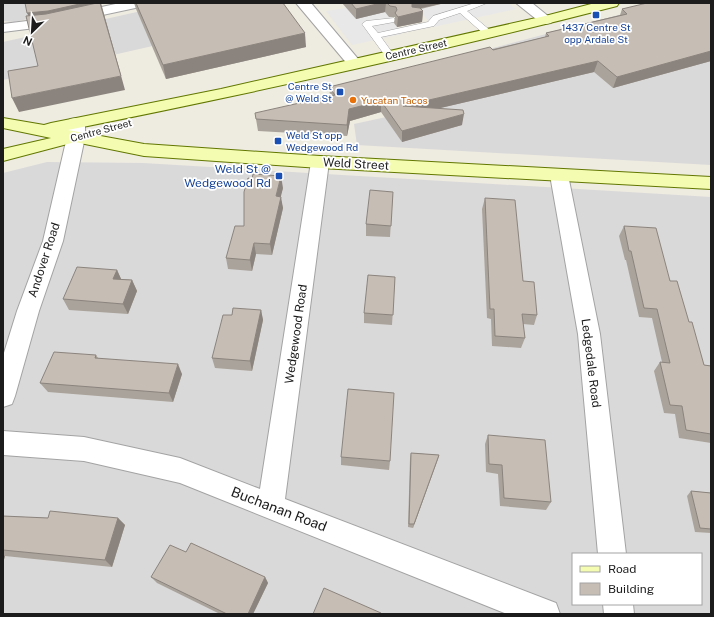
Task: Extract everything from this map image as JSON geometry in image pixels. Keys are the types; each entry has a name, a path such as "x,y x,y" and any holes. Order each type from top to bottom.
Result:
{"main road":[{"name":"Centre Street","path":"3,154 76,130 118,126 221,94 546,20 612,3"},
{"name":"Weld Street","path":"3,123 40,130 76,130 144,150 320,162 711,183"},
{"path":"3,136 40,130"}],"street":[{"path":"3,28 51,22 140,3"},
{"path":"303,3 354,64"},
{"path":"523,3 546,20"},
{"name":"Andover Road","path":"3,396 28,311 52,241 76,130"},
{"name":"Wedgewood Road","path":"271,506 320,162"},
{"name":"Ledgedale Road","path":"558,175 589,334 612,553"},
{"name":"Buchanan Road","path":"3,443 84,449 180,471 545,614"}],"lane":[{"path":"376,36 431,24 433,17 483,3"},
{"path":"462,10 488,33"},
{"path":"389,55 366,24 391,20"}],"shaded area":[{"path":"3,3 102,3 14,22 3,21"},
{"path":"177,3 289,15 3,80 3,42"},
{"path":"443,3 508,3 516,9 433,27 418,8"},
{"path":"664,3 711,3 711,165 357,145 354,124 437,106 406,71"},
{"path":"347,8 388,12 401,34 352,45 326,11"},
{"path":"47,162 143,163 711,197 711,614 3,614 3,173"}],"building":[{"path":"25,3 84,3 48,11 27,13"},
{"path":"100,3 121,76 12,98 8,71 38,66 26,16 46,14"},
{"path":"136,3 283,3 305,33 163,65"},
{"path":"351,3 381,3 356,9"},
{"path":"387,3 412,3 412,7 420,8 423,11 398,17 395,13 397,10 396,7 390,6"},
{"path":"647,3 711,3 711,51 617,77 598,61 403,106 463,110 464,114 402,131 381,101 349,109 347,125 256,119 255,113 335,95 329,87 490,47 493,50 549,36 546,33 627,14 622,9"},
{"path":"253,174 281,176 276,196 281,197 270,244 254,243 250,260 226,258 235,226 244,226 244,192 248,178 252,179"},
{"path":"370,190 393,192 391,226 366,224"},
{"path":"485,198 515,200 523,281 534,282 537,315 522,314 525,338 495,336 494,309 490,309"},
{"path":"624,226 656,228 670,281 677,281 689,322 692,322 704,365 711,366 711,434 686,430 682,406 670,405 660,362 670,363 657,309 644,308"},
{"path":"77,267 117,270 113,279 132,280 123,304 63,299"},
{"path":"368,275 395,277 393,315 364,313"},
{"path":"233,308 261,310 250,361 212,358 223,315 232,315"},
{"path":"54,352 96,355 95,358 178,364 169,393 40,383"},
{"path":"348,389 394,393 390,461 341,457"},
{"path":"488,435 545,440 551,502 504,498 502,465 489,464"},
{"path":"411,453 439,455 414,524 409,524"},
{"path":"691,491 711,493 711,529 700,528"},
{"path":"50,511 118,518 105,560 3,550 3,516 48,518"},
{"path":"191,543 265,577 248,614 227,614 151,577 170,545 186,552"},
{"path":"324,588 381,613 313,614"}],"place":[{"name":"1437 Centre St opp Ardale St","path":"596,15"},
{"name":"Centre St @ Weld St","path":"340,92"},
{"name":"Yucatan Tacos","path":"353,100"},
{"name":"Weld St opp Wedgewood Rd","path":"278,141"},
{"name":"Weld St @ Wedgewood Rd","path":"279,176"}]}
